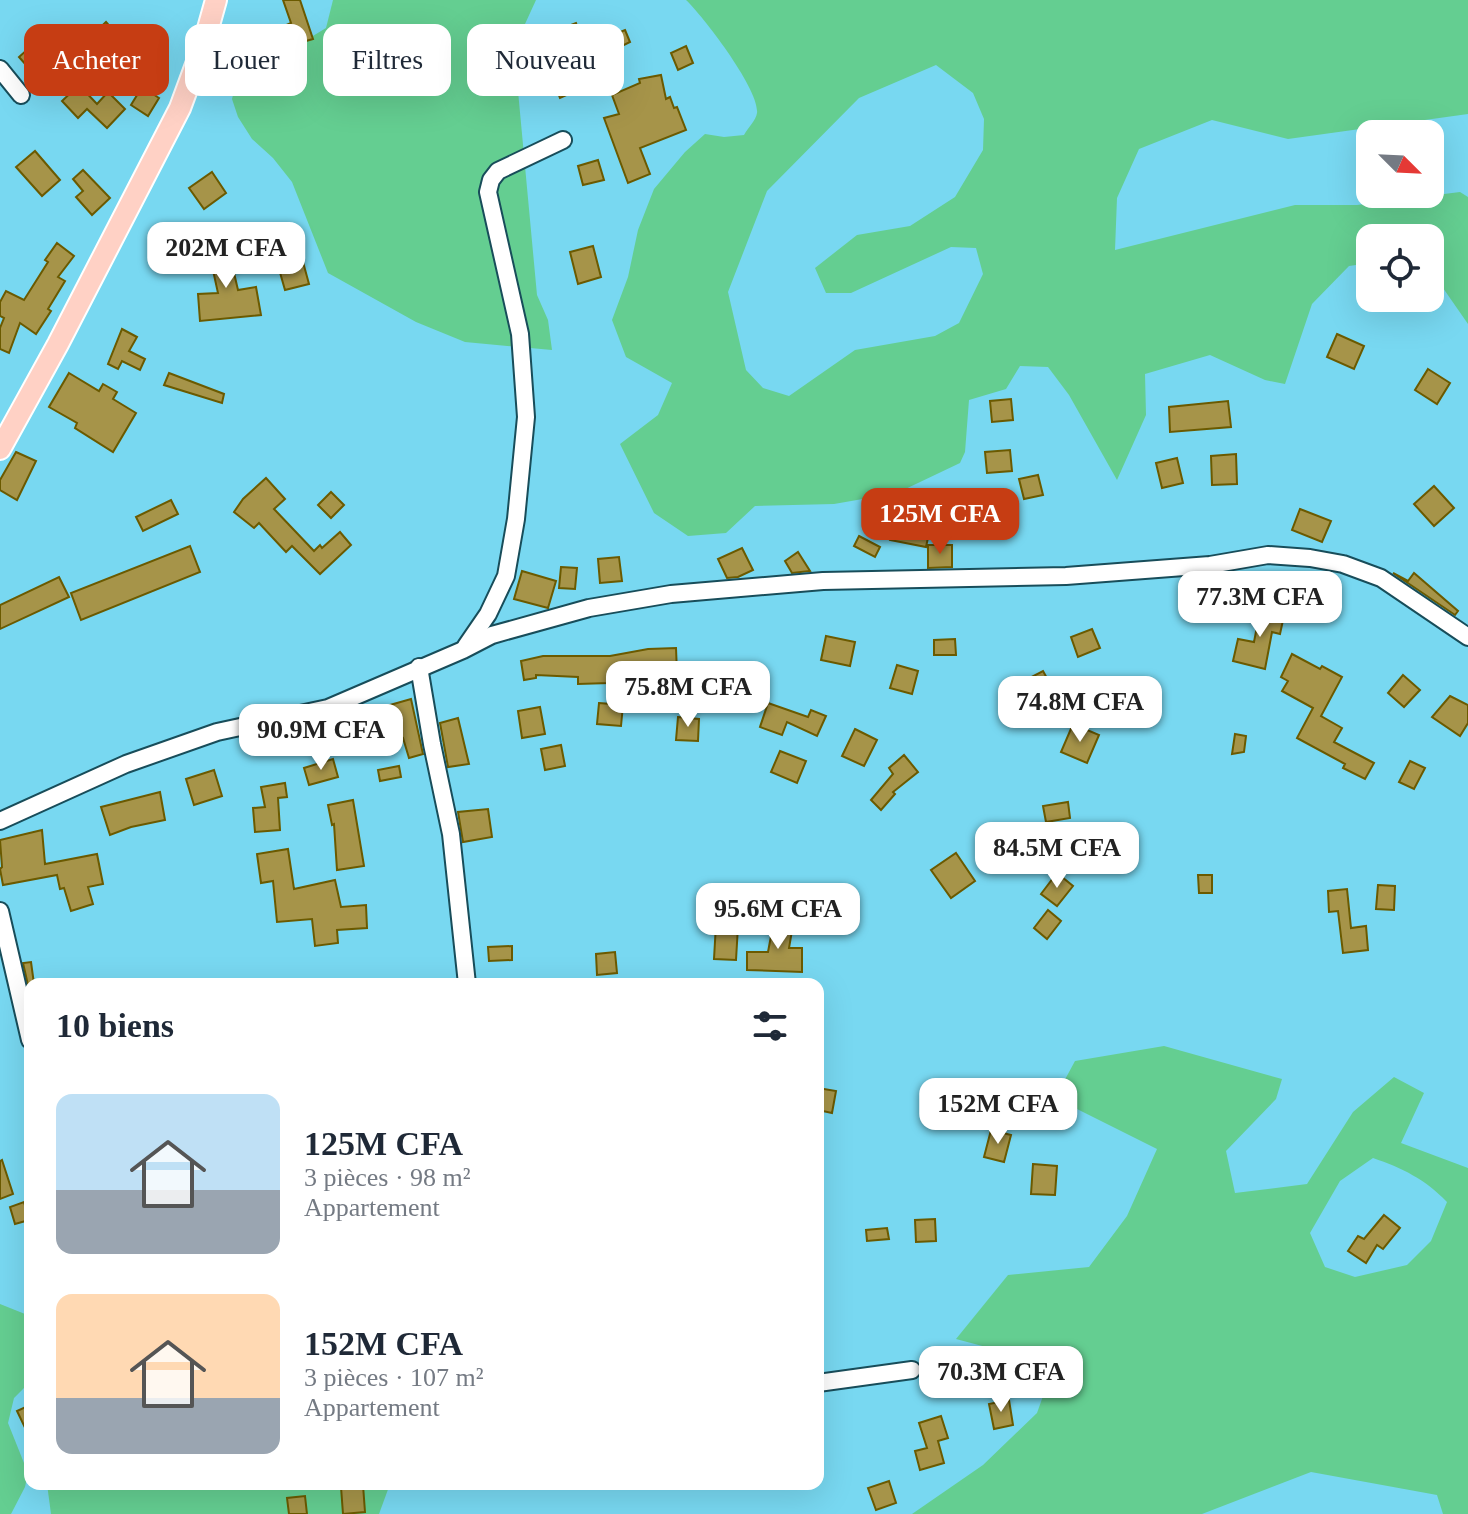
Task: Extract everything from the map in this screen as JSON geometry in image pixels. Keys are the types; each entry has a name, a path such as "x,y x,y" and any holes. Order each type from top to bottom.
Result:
{"main road":[{"path":"0,449 180,108 216,0"}],"street":[{"path":"0,69 21,95"},
{"path":"463,650 488,614 506,576 516,519 526,417 520,334 488,192 491,180 498,171 563,140"},
{"path":"0,821 126,764 217,732 328,708 492,635 589,608 671,594 880,579 1066,576 1210,565 1268,555 1343,564 1381,578 1468,637"},
{"path":"419,667 451,834 466,978"},
{"path":"0,911 24,1014"},
{"path":"824,1382 912,1370"}],"green space":[{"path":"333,0 536,0 525,24 467,24 467,96 518,96 537,295 548,320 552,350 465,342 416,322 328,273 292,182 273,158 252,139 238,117 233,96 307,96 307,40 323,30 323,96 451,96 451,24 327,24"},
{"path":"686,0 1468,0 1468,114 1425,120 1356,120 1356,130 1288,139 1212,120 1139,149 1117,198 1115,250 1295,205 1444,208 1444,194 1460,192 1468,197 1468,324 1444,289 1444,224 1356,224 1356,265 1349,266 1312,304 1285,384 1265,380 1210,355 1145,374 1146,415 1117,480 1069,395 1048,367 1020,366 1006,389 969,400 965,452 960,463 897,493 834,504 755,506 726,533 688,536 654,513 620,444 658,415 672,383 626,357 612,320 628,277 638,230 654,189 685,152 705,134 724,137 744,135 756,116 756,102 750,88 717,37","holes":["936,65 973,93 984,119 983,150 955,197 910,226 857,235 815,268 826,293 851,293 951,247 976,248 983,274 959,323 935,336 855,350 789,396 763,388 746,370 728,292 767,191 859,98"]},
{"path":"1164,1046 1282,1079 1276,1099 1226,1151 1235,1193 1307,1184 1353,1112 1394,1077 1424,1093 1401,1143 1468,1168 1468,1514 1443,1514 1437,1495 1311,1472 1202,1514 912,1514 983,1465 1037,1413 1054,1365 956,1339 1008,1275 1089,1267 1127,1216 1157,1149 1055,1098 1075,1061","holes":["1373,1158 1422,1181 1447,1202 1431,1241 1407,1265 1355,1277 1325,1267 1310,1233 1340,1181"]},
{"path":"0,1304 24,1314 24,1388 14,1398 8,1423 24,1463 24,1489 11,1514 0,1514"},
{"path":"48,1490 388,1490 379,1514 51,1514"}],"building":[{"path":"283,0 300,0 313,39 307,41 307,24 289,24 291,23"},
{"path":"624,30 630,42 624,45"},
{"path":"686,46 693,63 678,70 671,53"},
{"path":"661,75 666,99 670,97 674,108 677,107 686,130 640,148 650,174 628,183 604,118 619,114 612,96 624,96 624,90 640,83 639,79"},
{"path":"67,96 89,96 97,104 104,96 112,96 125,109 107,128 87,109 78,118 62,101"},
{"path":"136,96 159,98 148,116 131,105"},
{"path":"35,151 60,180 42,196 16,167"},
{"path":"598,160 604,180 583,185 578,166"},
{"path":"83,170 110,198 92,215 76,197 83,191 73,179"},
{"path":"212,172 226,193 204,209 189,188"},
{"path":"278,232 285,260 264,265 258,237"},
{"path":"222,240 227,261 231,260 238,290 256,287 261,315 200,321 198,294 218,293 211,261 206,263 202,245"},
{"path":"57,243 74,256 58,277 65,281 48,309 51,311 36,334 20,323 9,353 0,349 0,328 4,318 0,316 0,302 6,291 24,300"},
{"path":"593,246 601,277 578,284 570,252"},
{"path":"303,262 309,284 285,290 279,269"},
{"path":"122,329 137,337 129,351 145,359 140,370 122,361 118,369 108,364"},
{"path":"1337,334 1364,346 1354,369 1327,357"},
{"path":"1428,369 1450,383 1437,404 1415,390"},
{"path":"69,373 99,391 103,384 117,392 113,399 136,413 113,452 75,428 77,423 49,407"},
{"path":"169,373 224,394 222,403 164,385"},
{"path":"1011,399 1013,420 992,422 990,401"},
{"path":"1228,401 1231,427 1170,432 1169,407"},
{"path":"1010,450 1012,471 987,473 985,452"},
{"path":"16,452 36,461 17,500 0,490 0,480"},
{"path":"1236,454 1237,484 1212,485 1211,456"},
{"path":"1177,458 1183,483 1162,488 1156,463"},
{"path":"1038,475 1043,495 1024,499 1019,479"},
{"path":"266,478 285,499 274,509 314,551 340,532 351,545 320,574 292,546 286,552 259,523 254,528 234,512"},
{"path":"1434,486 1454,508 1434,526 1414,504"},
{"path":"331,492 344,505 331,518 318,505"},
{"path":"961,494 979,494 979,517 961,517"},
{"path":"171,500 178,514 143,531 136,517"},
{"path":"1300,509 1331,521 1322,542 1292,530"},
{"path":"893,526 929,533 926,547 890,540"},
{"path":"859,536 880,547 875,557 854,546"},
{"path":"928,545 952,545 952,567 928,568"},
{"path":"190,546 200,572 81,620 71,593"},
{"path":"742,548 753,570 727,578 718,559"},
{"path":"798,552 810,571 792,573 785,561"},
{"path":"619,557 622,581 600,583 598,559"},
{"path":"561,567 577,568 575,589 559,588"},
{"path":"522,571 556,581 548,608 514,599"},
{"path":"1393,573 1408,581 1414,573 1458,611 1455,615"},
{"path":"59,577 69,597 0,629 0,605"},
{"path":"1261,606 1285,611 1280,634 1272,632 1265,669 1233,661 1238,639 1254,642"},
{"path":"1092,629 1100,648 1078,657 1071,637"},
{"path":"826,636 855,642 850,666 821,660"},
{"path":"955,639 956,655 934,655 934,640"},
{"path":"676,648 677,673 645,674 645,678 609,680 609,683 578,684 578,677 536,675 536,678 524,680 521,661 543,656 610,656"},
{"path":"1292,654 1342,677 1321,716 1342,728 1334,742 1374,763 1365,779 1343,768 1345,764 1297,738 1313,708 1282,691 1288,681 1281,677"},
{"path":"897,665 918,671 912,694 890,688"},
{"path":"1043,671 1048,680 1023,693 1018,684"},
{"path":"1403,675 1420,690 1404,707 1388,693"},
{"path":"1450,696 1468,705 1468,723 1460,736 1432,717"},
{"path":"411,699 423,754 409,758 403,738 399,739 390,705"},
{"path":"599,703 623,705 621,726 597,724"},
{"path":"768,703 808,717 811,710 826,716 817,736 787,722 782,735 760,727"},
{"path":"540,707 545,734 522,738 518,711"},
{"path":"678,717 699,719 698,741 676,740"},
{"path":"458,718 469,764 448,767 440,723"},
{"path":"1073,724 1099,735 1087,763 1061,752"},
{"path":"855,729 877,740 864,766 842,756"},
{"path":"1235,734 1246,736 1244,752 1232,754"},
{"path":"561,745 565,766 545,770 541,749"},
{"path":"780,751 806,761 797,783 771,772"},
{"path":"904,755 918,772 893,792 895,794 881,810 871,800 893,774 889,768"},
{"path":"333,759 338,777 309,785 304,768"},
{"path":"1410,761 1425,768 1414,789 1399,782"},
{"path":"399,766 401,777 380,781 378,770"},
{"path":"214,770 222,796 194,805 186,779"},
{"path":"285,783 287,797 278,798 280,830 255,832 253,808 265,807 261,787"},
{"path":"160,792 165,820 110,835 101,807"},
{"path":"353,800 364,866 337,870 334,824 328,805"},
{"path":"1068,802 1070,818 1046,822 1043,806"},
{"path":"488,809 492,837 463,842 458,812"},
{"path":"42,830 45,864 97,854 103,884 88,887 93,904 71,911 57,875 3,885 0,840"},
{"path":"288,849 294,889 335,880 341,907 366,905 367,928 337,930 338,943 315,946 312,919 277,922 273,881 261,883 257,854"},
{"path":"956,853 975,881 951,898 931,870"},
{"path":"1057,873 1073,886 1057,906 1041,894"},
{"path":"1198,875 1212,875 1212,893 1199,893"},
{"path":"1378,885 1395,886 1394,910 1376,909"},
{"path":"1347,889 1351,928 1366,926 1368,950 1343,953 1338,911 1329,912 1328,891"},
{"path":"1048,910 1061,921 1047,939 1034,928"},
{"path":"775,915 794,919 789,948 802,948 802,972 747,970 747,952 768,952"},
{"path":"716,924 738,926 736,960 714,959"},
{"path":"512,946 512,960 489,961 488,947"},
{"path":"615,952 617,973 597,975 596,954"},
{"path":"31,962 33,978 26,978 23,963"},
{"path":"824,1089 836,1091 832,1113 824,1111"},
{"path":"991,1130 1011,1135 1004,1162 984,1157"},
{"path":"0,1161 13,1194 0,1199"},
{"path":"1033,1164 1057,1166 1055,1195 1031,1194"},
{"path":"24,1202 24,1221 15,1224 10,1207"},
{"path":"1384,1215 1400,1228 1383,1249 1377,1245 1366,1263 1348,1251 1358,1236 1364,1239"},
{"path":"935,1219 936,1241 916,1242 915,1220"},
{"path":"887,1228 889,1239 867,1241 866,1230"},
{"path":"1009,1400 1013,1425 994,1429 989,1404"},
{"path":"24,1408 24,1426 17,1411"},
{"path":"941,1416 948,1438 938,1441 944,1463 920,1470 915,1451 927,1448 919,1423"},
{"path":"889,1481 896,1503 876,1510 868,1488"},
{"path":"341,1490 363,1490 365,1512 343,1514"},
{"path":"305,1496 307,1514 289,1514 287,1498"}]}
